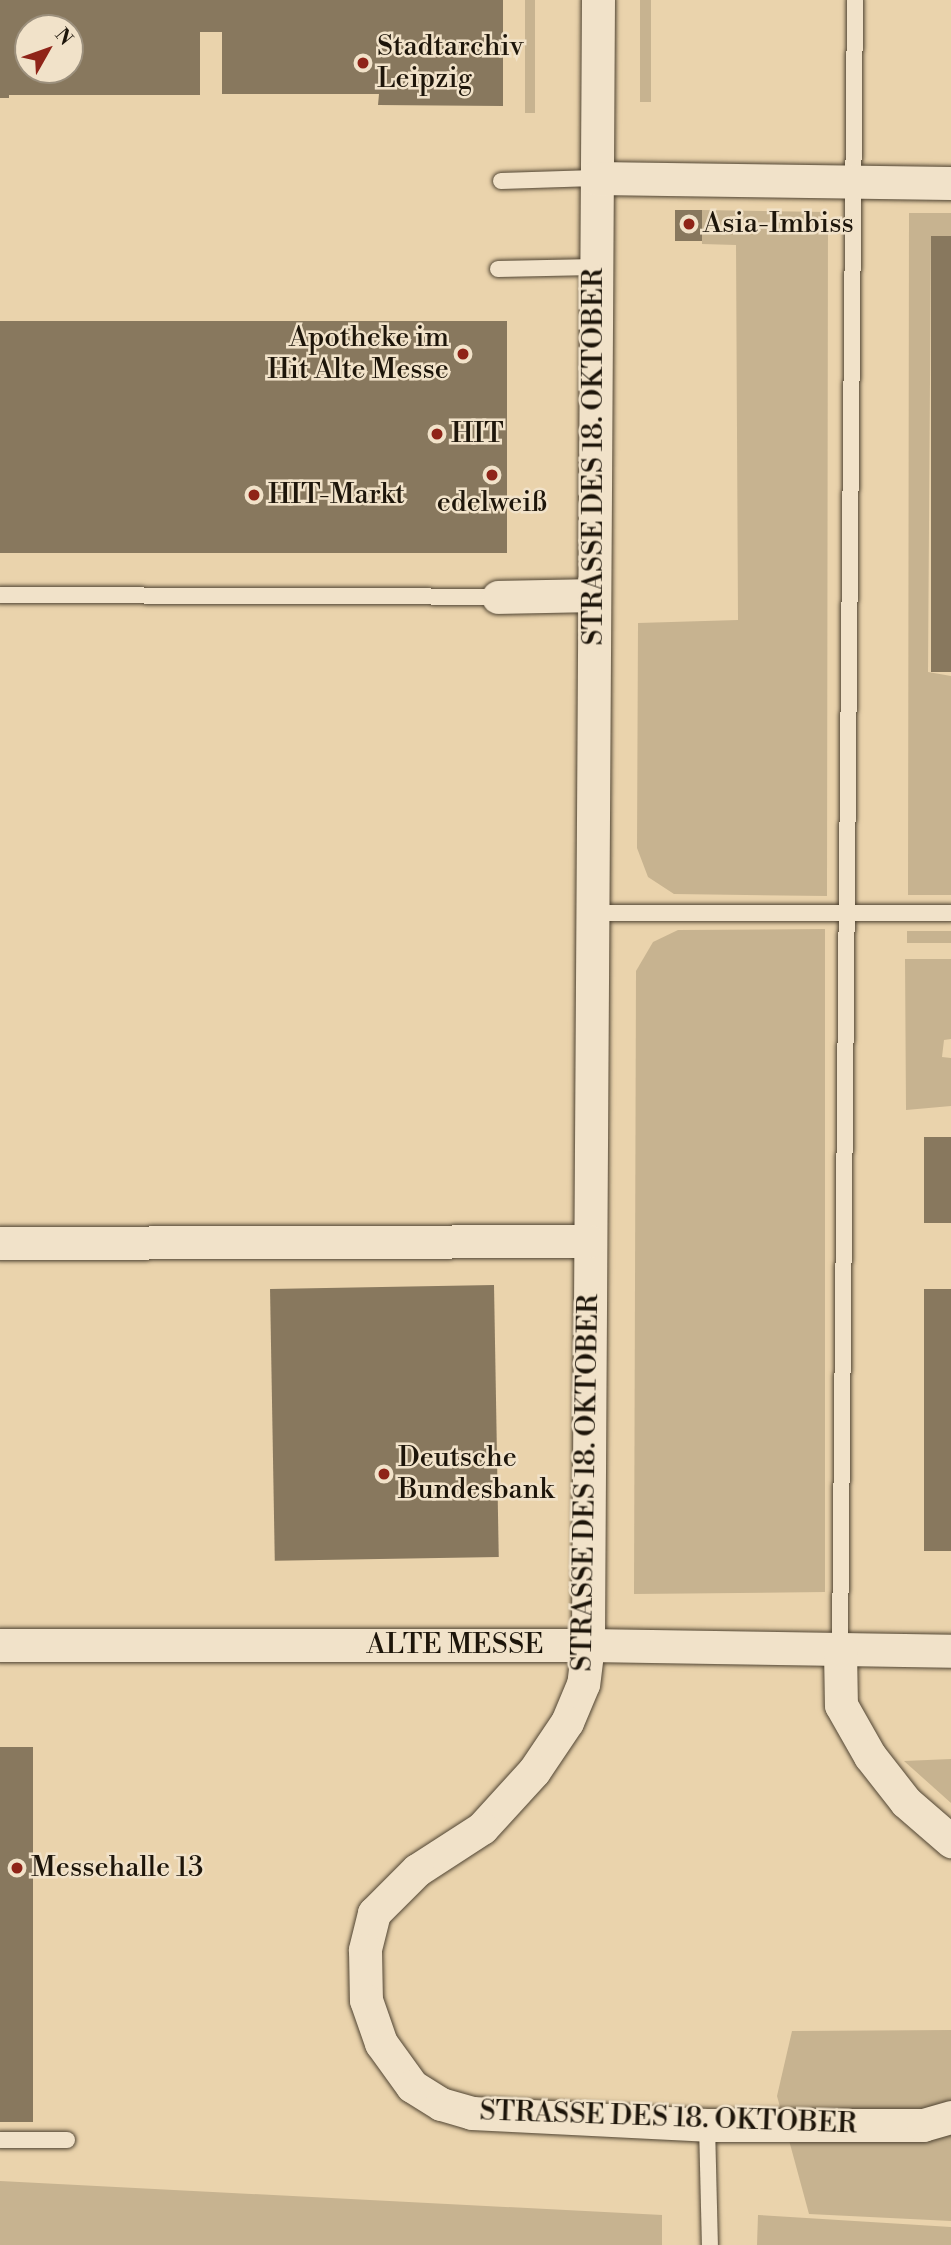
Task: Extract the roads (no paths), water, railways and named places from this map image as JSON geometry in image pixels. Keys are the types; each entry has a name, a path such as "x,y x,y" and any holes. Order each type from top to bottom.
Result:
{"street":[{"name":"STRASSE DES 18. OKTOBER","path":"598,0 589,1241 589,1645 583,1684 566,1722 521,1787 482,1828 417,1870 374,1913 365,1950 366,2000 381,2043 412,2086 441,2104 472,2113 707,2125 923,2125 951,2117"},
{"path":"595,178 951,183"},
{"path":"498,597 593,595"},
{"path":"0,1243 589,1241"},
{"name":"ALTE MESSE","path":"0,1645 589,1645 951,1651"},
{"path":"840,1650 841,1705 906,1802 951,1841"}],"lane":[{"path":"840,1650 855,0"},
{"path":"501,181 595,178"},
{"path":"498,268 595,267"},
{"path":"0,595 498,597"},
{"path":"591,913 951,913"},
{"path":"707,2125 710,2245"},
{"path":"0,2140 67,2140"}],"place":[{"name":"Stadtarchiv Leipzig","path":"363,63"},
{"name":"Asia-Imbiss","path":"689,224"},
{"name":"Apotheke im Hit Alte Messe","path":"463,354"},
{"name":"HIT","path":"437,434"},
{"name":"edelweiß","path":"492,475"},
{"name":"HIT-Markt","path":"254,495"},
{"name":"Deutsche Bundesbank","path":"384,1474"},
{"name":"Messehalle 13","path":"17,1868"}]}
